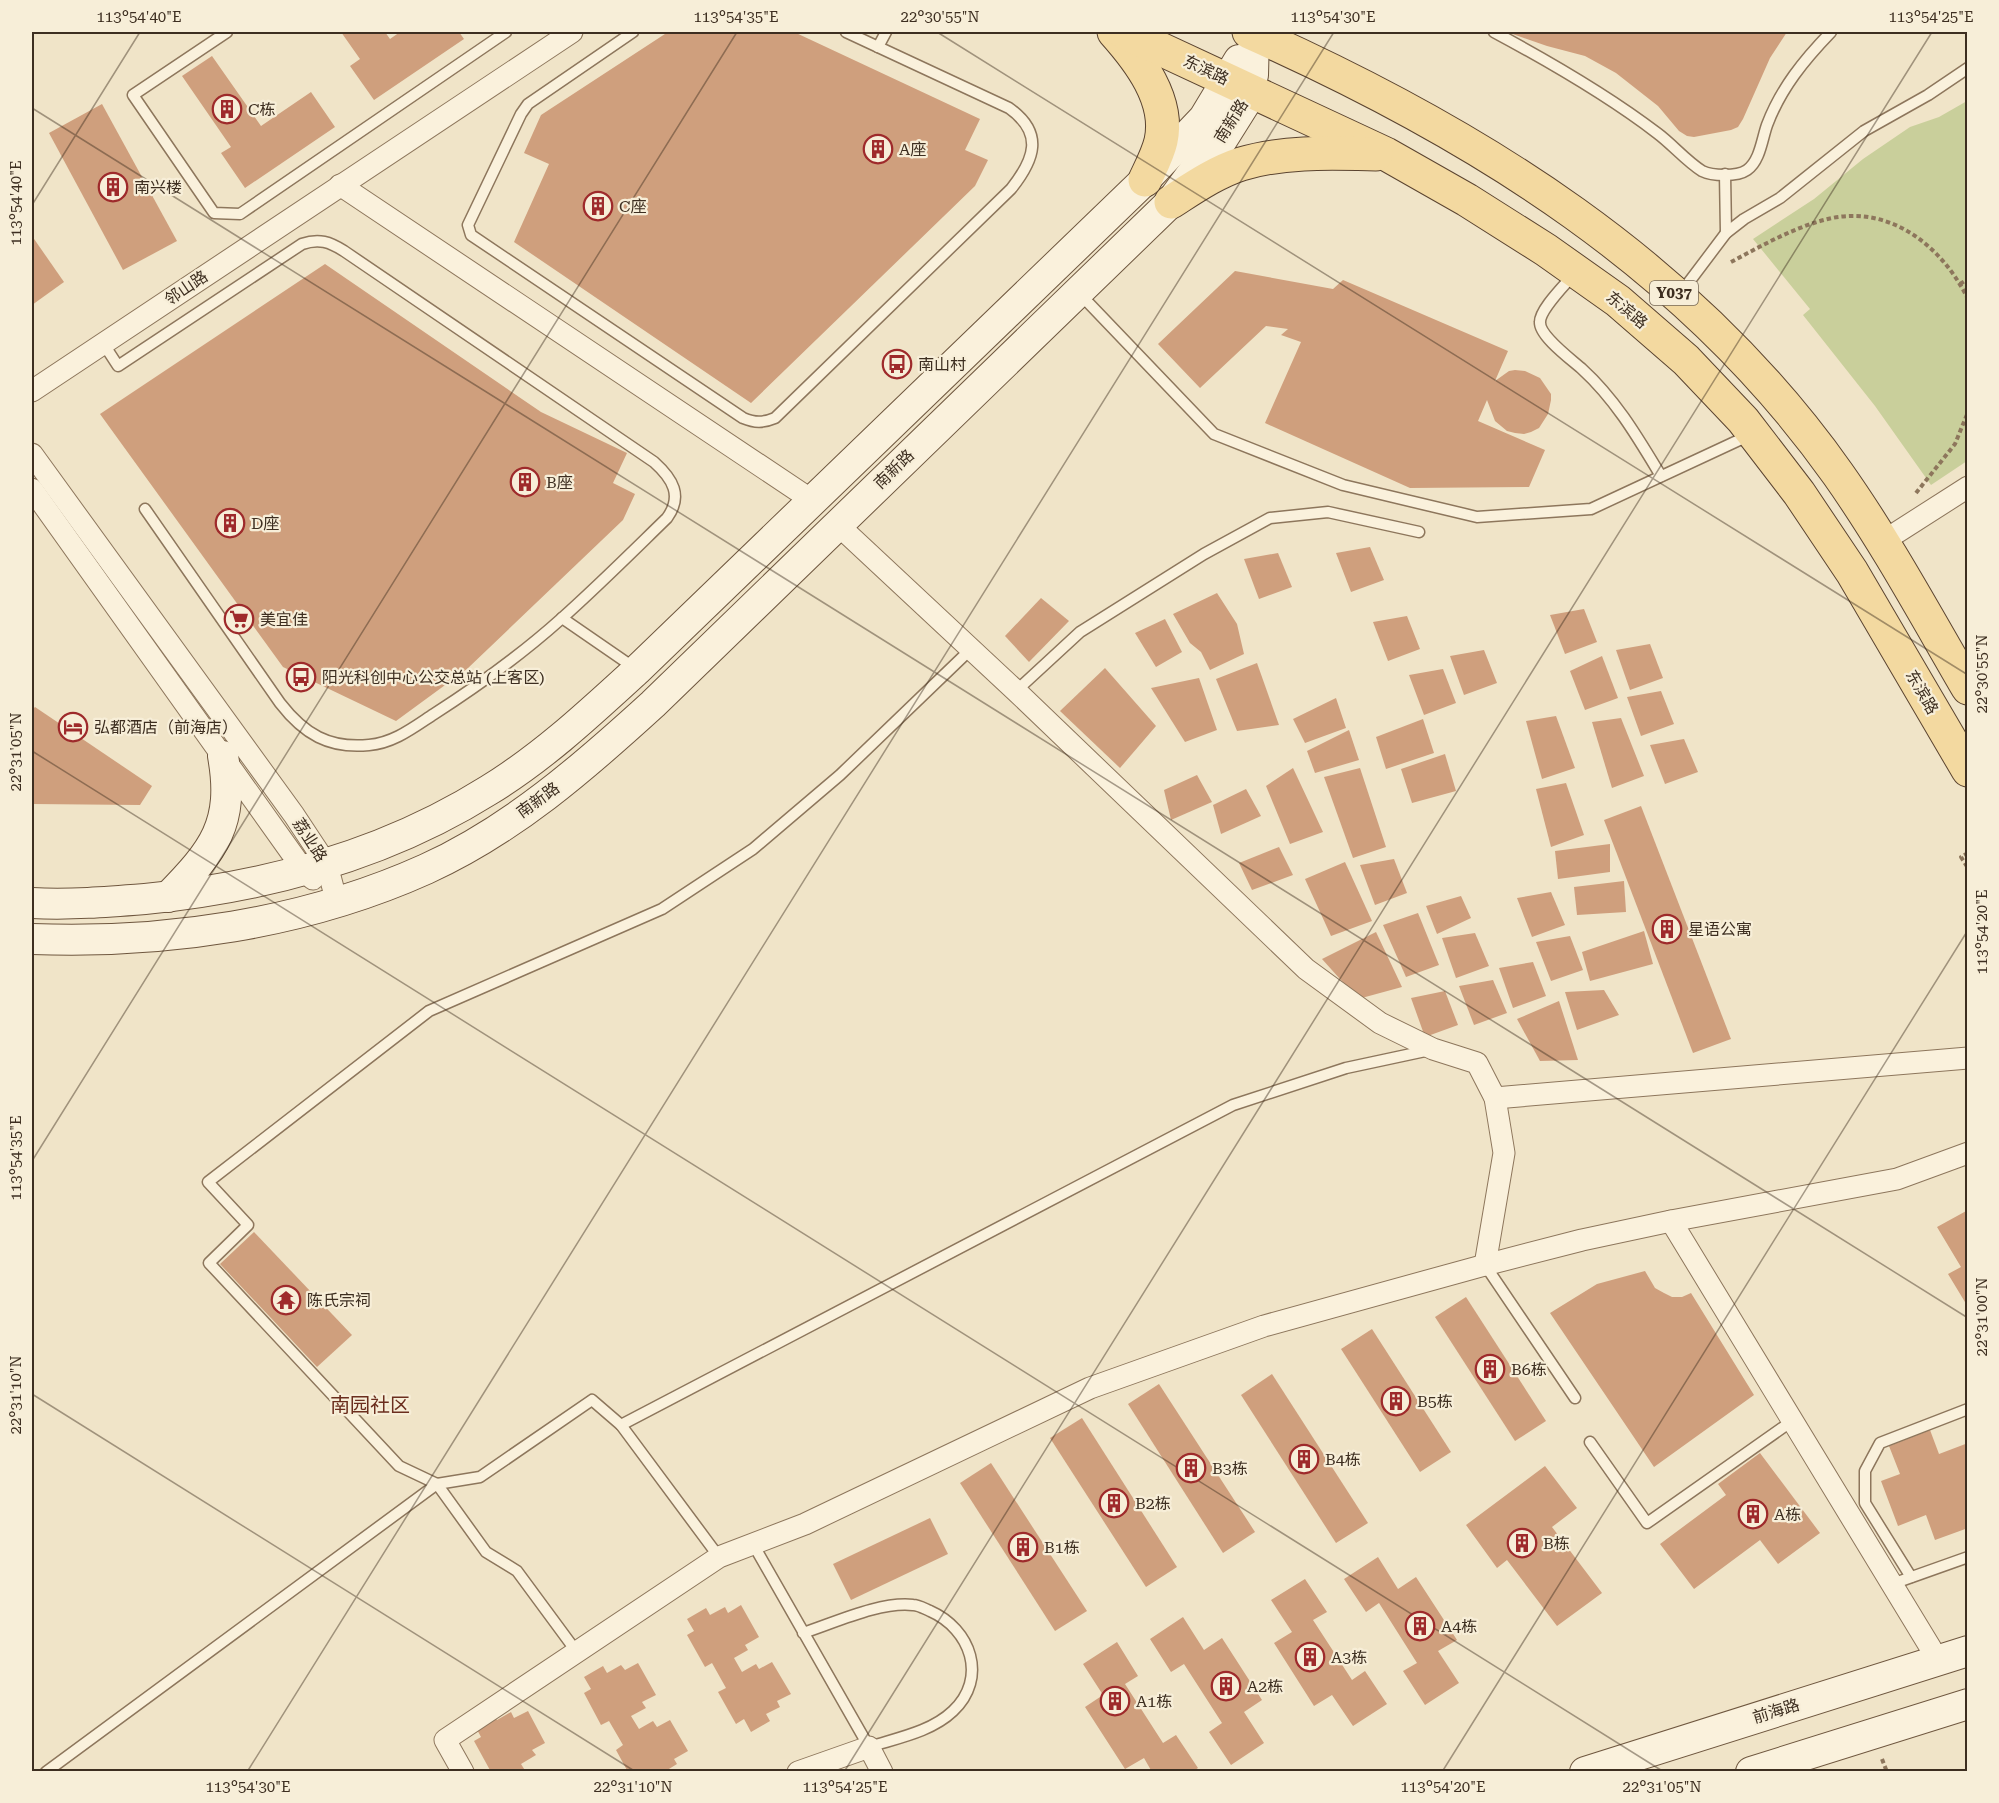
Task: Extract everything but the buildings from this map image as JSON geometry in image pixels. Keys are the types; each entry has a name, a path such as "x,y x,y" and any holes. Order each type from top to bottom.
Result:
{"main road":[{"path":"1114,32 1144,72 1158,98 1162,140 1145,180"},
{"name":"东滨路","path":"1124,32 1386,154 1467,200 1618,301 1686,360 1753,433 1799,493 1852,572 1968,770"},
{"name":"南新路","path":"32,939 129,938 198,932 337,903 427,868 487,835 559,785 605,748 653,704 1171,202 1199,164 1222,140 1234,123 1238,85 1252,32"},
{"name":"Y037","path":"1252,32 1406,108 1513,170 1582,217 1647,268 1716,331 1782,403 1837,473 1882,542 1968,688"},
{"name":"南新路","path":"32,903 111,902 168,897 230,888 316,868 402,835 447,814 489,790 564,736 637,670 1145,180 1238,85"},
{"path":"1171,202 1216,175 1240,165 1269,158 1334,153 1386,154"},
{"path":"168,897 195,869 220,829 226,805 228,782 223,756"},
{"name":"前海路","path":"1585,1772 1968,1651"},
{"path":"1751,1772 1968,1704"}],"street":[{"name":"邻山路","path":"32,391 572,32"},
{"path":"340,185 813,501"},
{"name":"荔业路","path":"32,454 294,815 316,868 337,903"},
{"path":"1882,542 1968,487"},
{"name":"荔业路","path":"32,489 223,756 316,868"},
{"path":"837,524 1306,969 1380,1023 1433,1049 1477,1063 1495,1098 1504,1153 1485,1265"},
{"path":"1495,1098 1968,1058"},
{"path":"463,1772 445,1740 719,1557 805,1524 1090,1388 1264,1326 1485,1265 1582,1240 1671,1221 1897,1179 1968,1153"},
{"path":"1671,1221 1792,1421 1901,1581 1938,1660"},
{"path":"798,1772 869,1747 882,1772"}],"lane":[{"path":"227,32 133,95 214,213 240,214 506,32"},
{"path":"633,32 528,104 520,114 468,225 471,235 743,418 754,422 765,422 775,418 1011,189 1031,158 1033,147 1028,126 1009,108 846,32"},
{"path":"878,47 885,32"},
{"path":"1494,32 1590,87 1657,133 1702,171 1725,174 1740,173 1751,166 1760,150 1767,125 1778,100 1793,75 1831,32"},
{"path":"1678,297 1726,233 1744,219 1780,198 1864,131 1928,95 1968,68"},
{"path":"1725,174 1726,233"},
{"path":"103,343 118,366 302,244 321,241 339,248 654,462 669,477 675,495 675,503 667,518 562,618 493,674 393,739 372,745 350,746 332,743 309,733 293,719 145,509"},
{"path":"1576,271 1543,312 1540,323 1544,334 1594,380 1625,416 1661,477"},
{"path":"1078,291 1214,434 1342,485 1477,517 1591,509 1753,433"},
{"path":"1016,692 1080,632 1204,554 1270,518 1328,512 1419,532"},
{"path":"562,618 637,670"},
{"path":"576,1651 517,1571 486,1552 437,1484 399,1466 209,1263 248,1225 208,1182 429,1011 662,909 753,849 840,775 971,649"},
{"path":"621,1425 1233,1105 1346,1068 1433,1049"},
{"path":"1485,1265 1575,1398"},
{"path":"46,1772 437,1484 480,1477 592,1400 621,1425 719,1557"},
{"path":"1968,1409 1880,1443 1865,1471 1865,1503 1901,1581 1968,1557"},
{"path":"1590,1442 1647,1523 1792,1421"},
{"path":"753,1544 802,1633 869,1747 932,1726 953,1711 967,1692 973,1670 968,1650 958,1631 940,1616 915,1605 888,1605 802,1633"}],"path":[{"path":"1731,262 1806,226 1833,218 1866,216 1901,227 1928,245 1947,264 1968,299"},
{"path":"1960,284 1968,279"},
{"path":"1915,493 1955,444 1968,412"},
{"path":"1968,853 1961,857 1968,868"}],"green space":[{"path":"1967,101 1967,461 1931,485 1875,406 1803,315 1810,309 1753,239 1814,199 1863,159 1910,127 1939,117"}],"place":[{"name":"C栋","path":"227,109"},
{"name":"A座","path":"878,149"},
{"name":"南兴楼","path":"113,187"},
{"name":"C座","path":"598,206"},
{"name":"南山村","path":"897,364"},
{"name":"B座","path":"525,482"},
{"name":"D座","path":"230,523"},
{"name":"美宜佳","path":"239,619"},
{"name":"阳光科创中心公交总站 (上客区)","path":"301,677"},
{"name":"弘都酒店（前海店）","path":"73,727"},
{"name":"星语公寓","path":"1667,929"},
{"name":"陈氏宗祠","path":"286,1300"},
{"name":"B6栋","path":"1490,1369"},
{"name":"B5栋","path":"1396,1401"},
{"name":"B4栋","path":"1304,1459"},
{"name":"B3栋","path":"1191,1468"},
{"name":"B2栋","path":"1114,1503"},
{"name":"A栋","path":"1753,1514"},
{"name":"B栋","path":"1522,1543"},
{"name":"B1栋","path":"1023,1547"},
{"name":"A4栋","path":"1420,1626"},
{"name":"A3栋","path":"1310,1657"},
{"name":"A2栋","path":"1226,1686"},
{"name":"A1栋","path":"1115,1701"}],"district":[{"name":"南园社区","path":"370,1405"}]}
